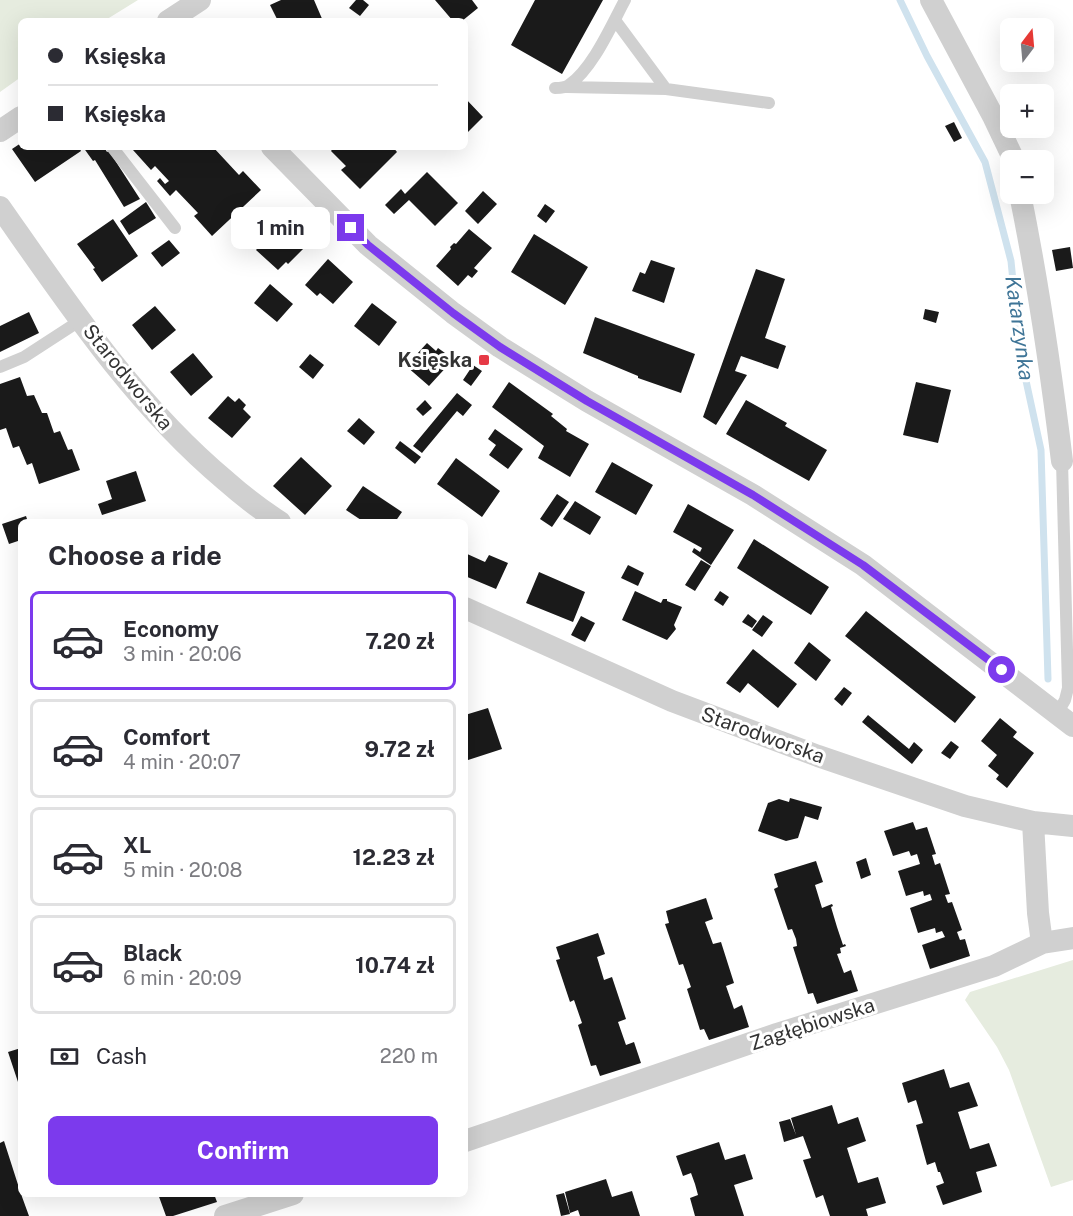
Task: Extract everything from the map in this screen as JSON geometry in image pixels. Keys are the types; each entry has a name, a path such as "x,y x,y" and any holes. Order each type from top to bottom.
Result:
{"street":[{"path":"173,18 200,0"},
{"path":"930,0 1009,150"},
{"path":"0,131 18,119"},
{"path":"275,150 368,245 453,313 500,347 587,401 753,495 863,565 1065,720"},
{"path":"1022,204 1029,230 1042,327 1053,385 1062,461"},
{"name":"Starodworska","path":"0,207 145,404 214,471 275,519"},
{"name":"Starodworska","path":"468,609 672,701 907,787 965,806 1032,822 1073,826"},
{"path":"1032,822 1042,943"},
{"name":"Zagłębiowska","path":"468,1140 777,1034 994,966 1042,943 1073,938"},
{"path":"225,1216 284,1197"}],"lane":[{"path":"625,0 583,72 561,88 666,89 769,103"},
{"path":"615,20 666,89"},
{"path":"114,150 176,228"},
{"path":"0,367 24,357 81,320"},
{"path":"1062,461 1068,688 1065,700 1065,720"}],"shaded area":[{"path":"0,0 138,0 109,18 18,18 18,79 0,92"},
{"path":"1073,960 1073,1180 1051,1187 1009,1070 997,1047 965,1000 970,992"}],"building":[{"path":"281,0 314,0 322,18 276,18 270,5"},
{"path":"356,0 363,0 369,5 360,16 349,8"},
{"path":"435,0 472,0 478,8 466,18 450,18"},
{"path":"535,0 603,0 562,74 511,45"},
{"path":"468,101 483,117 468,132"},
{"path":"954,122 962,138 954,142 945,126"},
{"path":"18,145 18,150 81,151 35,182 12,149"},
{"path":"85,150 109,151 140,199 124,207 95,160 93,161"},
{"path":"133,150 216,150 239,175 243,171 261,190 212,236 194,216 198,213 176,190 170,196 157,181 160,178 165,184 169,181 155,166 151,170"},
{"path":"395,150 397,152 360,189 341,170 346,166 331,151"},
{"path":"427,172 458,203 435,226 409,200 394,214 385,205 401,189 405,194"},
{"path":"483,191 497,204 478,224 465,211"},
{"path":"146,202 156,218 129,235 120,221"},
{"path":"545,204 555,211 546,223 537,216"},
{"path":"113,219 138,256 102,282 93,269 95,268 77,244"},
{"path":"285,219 310,242 288,264 286,262 278,270 256,250"},
{"path":"469,229 492,248 474,268 478,271 472,278 468,275 458,286 436,266 451,249 450,247 456,244"},
{"path":"534,234 588,267 565,305 511,272"},
{"path":"169,240 180,253 162,267 151,253"},
{"path":"1070,247 1073,268 1056,271 1052,250"},
{"path":"328,259 353,282 333,304 320,293 317,296 305,285"},
{"path":"651,260 675,268 664,303 632,291 640,272 645,274"},
{"path":"756,269 785,279 765,338 786,346 778,369 741,356 735,371 747,375 716,425 703,417"},
{"path":"270,284 293,304 277,322 254,303"},
{"path":"372,303 397,322 379,346 354,326"},
{"path":"155,306 176,330 152,350 132,325"},
{"path":"925,309 939,312 936,323 923,319"},
{"path":"29,312 39,333 0,352 0,326"},
{"path":"595,317 695,354 681,393 638,378 638,376 583,353"},
{"path":"427,343 436,351 438,348 445,353 442,357 450,363 429,386 406,366"},
{"path":"193,353 213,377 191,396 170,372"},
{"path":"310,354 324,365 313,379 299,367"},
{"path":"473,365 482,371 471,386 463,380"},
{"path":"20,377 27,396 34,395 42,413 47,413 54,433 60,431 68,450 72,449 80,470 39,484 32,463 27,465 19,446 13,448 6,428 0,430 0,384"},
{"path":"509,382 553,414 551,416 567,429 566,431 589,444 570,477 538,458 544,446 492,407"},
{"path":"916,382 951,390 938,443 903,435"},
{"path":"457,393 472,405 463,416 457,411 422,453 413,446"},
{"path":"228,396 235,402 239,398 246,405 243,409 251,417 232,438 208,418"},
{"path":"425,400 432,408 423,416 416,409"},
{"path":"746,400 787,423 785,426 827,450 809,481 726,434"},
{"path":"359,418 375,432 364,445 347,431"},
{"path":"495,429 523,449 508,469 489,455 496,445 488,439"},
{"path":"400,441 421,457 415,464 395,448"},
{"path":"301,457 332,486 305,515 273,486"},
{"path":"456,458 500,491 482,517 437,484"},
{"path":"612,462 653,485 636,515 595,492"},
{"path":"136,471 146,501 102,515 98,504 112,499 106,481"},
{"path":"363,486 402,512 397,519 360,519 346,510"},
{"path":"557,494 569,502 552,527 540,519"},
{"path":"575,501 601,517 590,535 563,519"},
{"path":"688,504 734,530 711,565 692,552 694,548 700,552 702,548 673,532"},
{"path":"26,516 27,519 18,519 18,541 9,544 2,524"},
{"path":"754,539 829,587 811,615 737,568"},
{"path":"468,554 485,562 489,555 508,563 496,589 468,577"},
{"path":"701,560 711,566 695,591 685,585"},
{"path":"628,565 644,573 638,586 621,578"},
{"path":"539,572 585,592 573,622 526,603"},
{"path":"635,591 661,603 663,599 667,599 682,607 674,625 676,629 667,640 622,620"},
{"path":"720,591 729,597 723,606 714,600"},
{"path":"866,611 976,697 955,723 845,636"},
{"path":"748,614 757,621 752,628 742,622"},
{"path":"763,615 773,622 762,637 752,630"},
{"path":"581,616 595,623 585,642 571,635"},
{"path":"809,642 831,660 816,681 794,663"},
{"path":"753,649 797,684 778,708 748,683 740,693 726,683"},
{"path":"844,687 852,693 842,706 834,699"},
{"path":"488,708 502,749 468,760 468,714"},
{"path":"868,715 909,749 914,742 923,750 912,764 862,722"},
{"path":"1000,718 1017,732 1013,737 1034,753 1007,788 996,779 999,775 988,766 997,755 981,741"},
{"path":"951,741 959,747 950,759 941,753"},
{"path":"790,798 822,807 818,820 805,816 798,838 786,841 758,831 768,803 779,799 789,802"},
{"path":"913,822 916,830 927,827 936,854 932,855 935,865 940,863 950,894 945,895 948,903 952,902 962,930 957,932 960,940 965,939 970,956 930,969 922,945 945,937 942,931 936,933 935,928 918,933 910,908 932,900 930,894 924,896 923,891 906,896 898,871 920,864 917,854 911,856 909,851 893,856 884,831"},
{"path":"866,858 871,875 861,879 856,862"},
{"path":"816,861 823,882 815,885 822,908 832,904 833,906 831,907 837,927 843,945 846,946 840,948 841,953 837,954 844,973 851,970 858,991 817,1004 813,993 808,994 793,947 797,946 796,939 792,929 788,930 774,889 778,887 774,874"},
{"path":"706,898 713,919 705,922 713,944 721,942 734,983 726,986 734,1009 742,1005 749,1027 709,1040 704,1029 700,1030 687,989 691,987 683,964 679,965 665,924 669,923 666,911"},
{"path":"598,933 605,954 597,957 604,980 612,977 626,1019 618,1022 626,1045 634,1042 641,1063 600,1076 596,1065 591,1066 578,1025 582,1023 574,1000 570,1002 556,960 560,959 556,947"},
{"path":"18,1049 18,1082 8,1052"},
{"path":"944,1069 950,1088 969,1082 978,1106 958,1112 970,1149 989,1143 997,1166 976,1172 982,1192 943,1205 936,1186 944,1183 935,1162 927,1165 916,1125 923,1123 916,1100 908,1103 902,1083"},
{"path":"832,1105 838,1124 858,1117 866,1141 847,1148 858,1183 878,1177 886,1203 866,1209 868,1216 830,1216 823,1195 816,1198 803,1160 811,1158 803,1136 784,1142 779,1122 790,1119 796,1135 791,1118"},
{"path":"4,1141 18,1185 18,1197 22,1197 29,1216 0,1216 0,1143"},
{"path":"719,1142 725,1160 745,1154 753,1179 734,1185 744,1216 695,1216 690,1198 698,1195 695,1184 691,1173 683,1176 676,1156"},
{"path":"606,1179 612,1197 632,1191 640,1216 580,1216 578,1210 570,1213 565,1192"},
{"path":"564,1193 570,1214 561,1216 556,1195"},
{"path":"159,1197 215,1197 217,1202 173,1216 166,1216"}],"waterway":[{"name":"Katarzynka","path":"900,0 927,56 985,162 1011,261 1020,353 1041,450 1048,679"}],"place":[{"name":"Księska","path":"484,360"}],"route":[{"path":"351,228 368,245 453,313 500,347 587,401 753,495 863,565 1002,670"}]}
